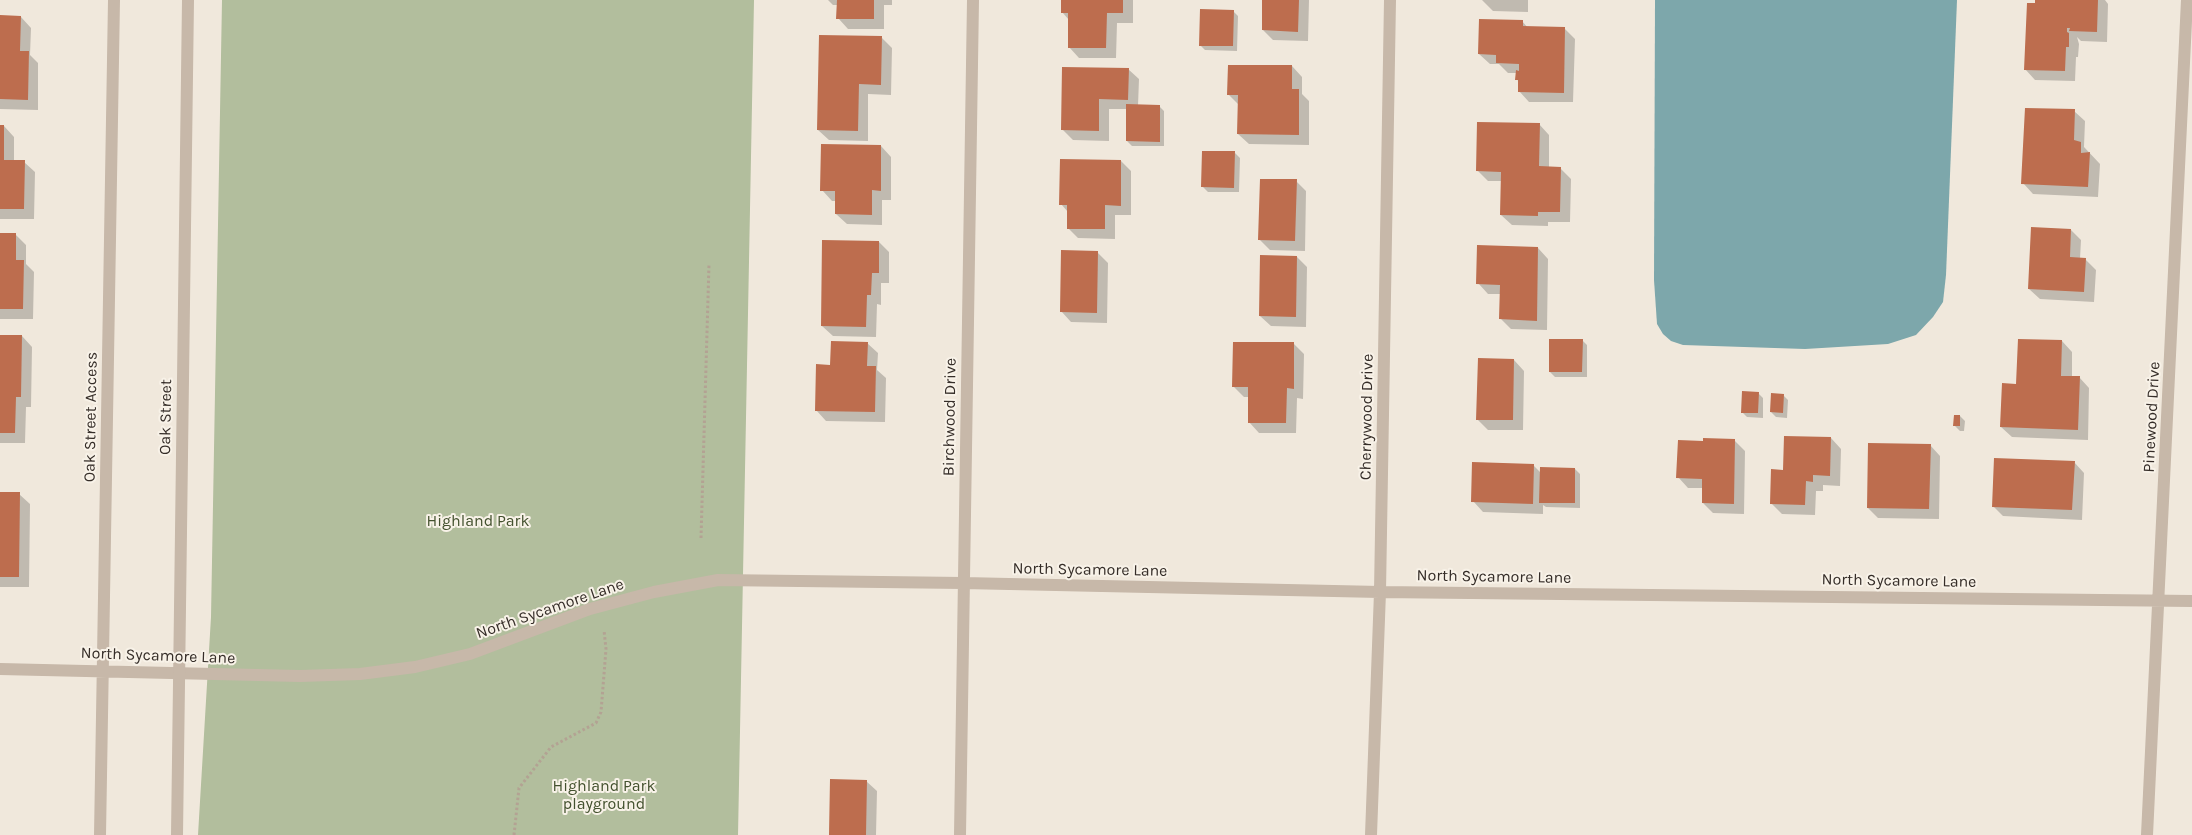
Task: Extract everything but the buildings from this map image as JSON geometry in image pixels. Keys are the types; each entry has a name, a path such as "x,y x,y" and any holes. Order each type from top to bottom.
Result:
{"street":[{"name":"Oak Street Access","path":"100,835 114,0"},
{"name":"Oak Street","path":"177,835 188,0"},
{"name":"Birchwood Drive","path":"960,835 973,0"},
{"name":"Cherrywood Drive","path":"1371,835 1380,592 1390,0"},
{"name":"Pinewood Drive","path":"2147,835 2187,0"},
{"name":"North Sycamore Lane","path":"0,669 300,676 360,674 415,667 470,654 590,609 654,592 718,580 1380,592 2192,601"}],"path":[{"path":"701,538 708,264"},
{"path":"514,835 519,788 551,747 596,723 601,712 606,649 604,630"}],"green space":[{"name":"Highland Park","path":"222,0 754,0 738,835 198,835 211,617"}],"water":[{"path":"1655,0 1957,0 1946,275 1943,302 1933,317 1916,335 1888,344 1805,349 1683,345 1671,341 1663,334 1657,324 1654,280"}],"park label":[{"name":"Highland Park playground","path":"604,795"}]}
